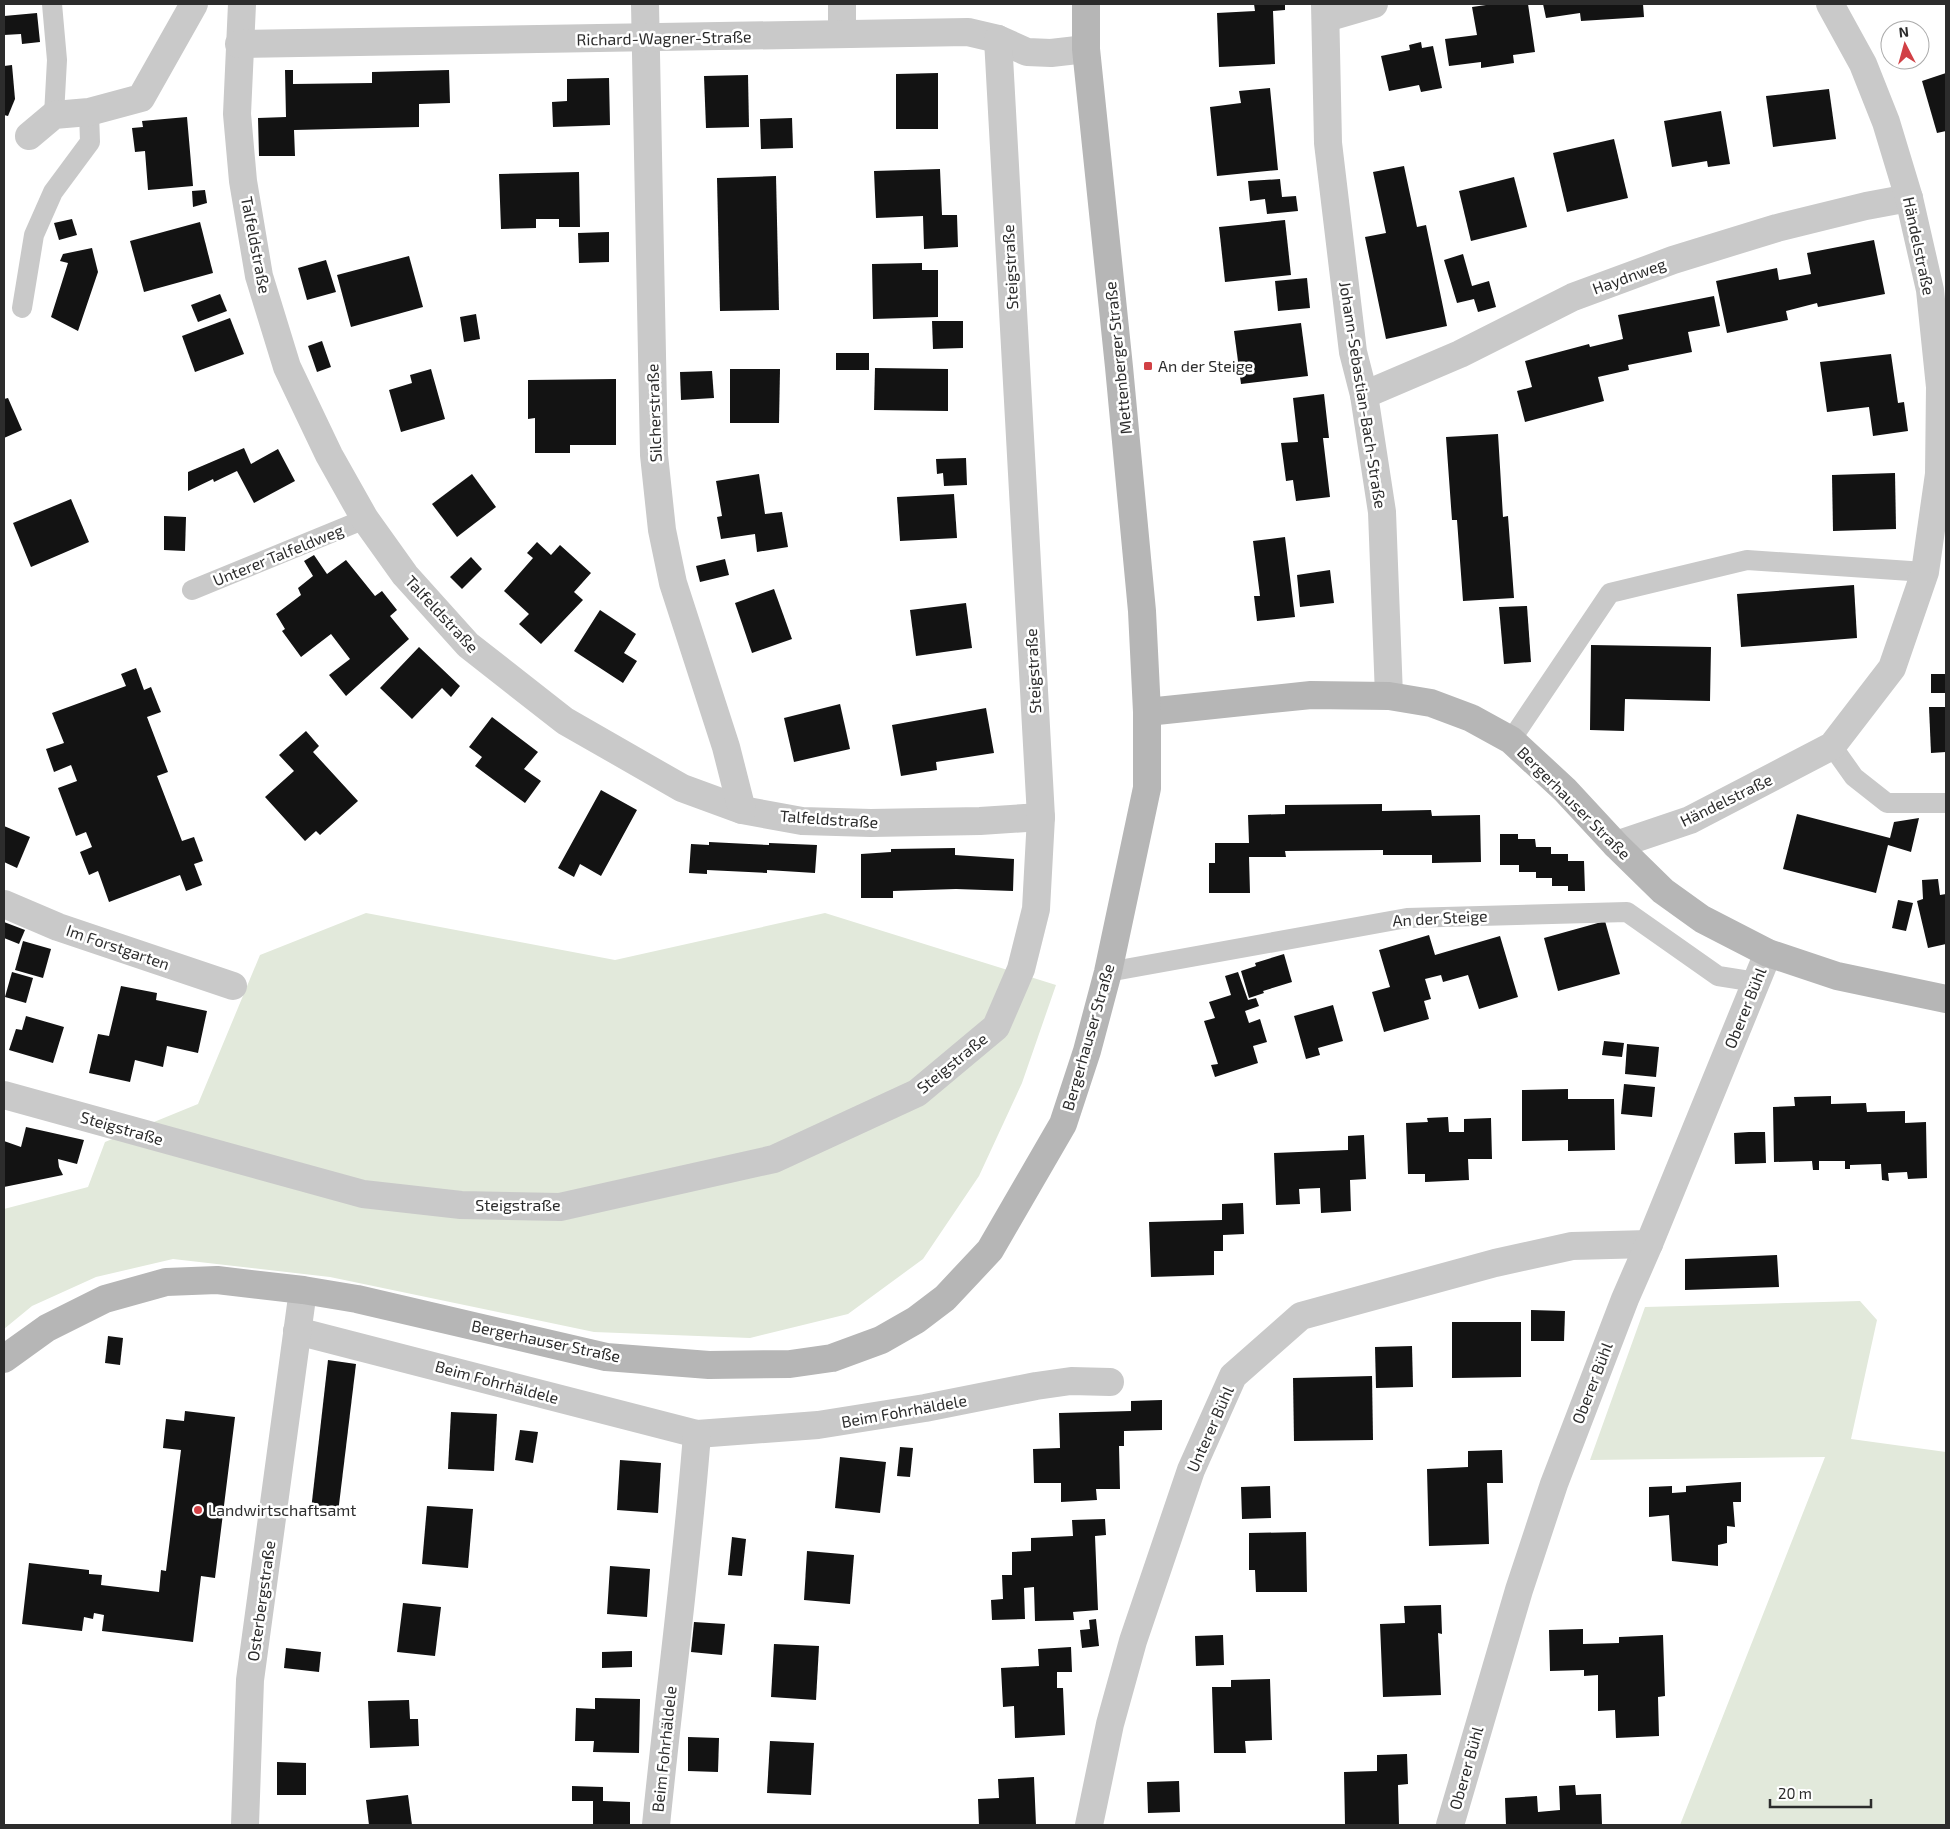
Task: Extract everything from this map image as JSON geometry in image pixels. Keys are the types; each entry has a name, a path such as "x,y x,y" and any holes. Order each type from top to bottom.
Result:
{"main road":[{"name":"Mettenberger Straße","path":"1086,4 1086,49 1141,602 1147,712"},
{"name":"Bergerhauser Straße","path":"4,1359 47,1328 106,1299 166,1282 217,1280 303,1290 358,1299 606,1357 709,1365 790,1364 832,1358 881,1340 916,1320 944,1298 990,1250 1063,1124 1088,1050 1108,972 1147,788 1147,712 1311,695 1389,696 1431,702 1471,718 1511,740 1565,790 1616,845 1663,891 1702,920 1768,953 1837,976 1946,999"}],"street":[{"path":"29,136 54,115 89,112 141,98 194,4"},
{"name":"Talfeldstraße","path":"242,4 239,44 238,124 243,181 259,276 287,367 329,455 364,519 405,575 468,645 565,722 682,788 742,810 802,821 871,823 980,822 1041,817"},
{"name":"Silcherstraße","path":"645,4 654,455 662,530 673,583 726,747 742,810"},
{"path":"842,4 842,34"},
{"path":"1326,11 1374,4"},
{"name":"Händelstraße","path":"1616,845 1690,820 1832,746 1892,668 1925,572 1939,474 1940,387 1930,290 1909,198 1886,122 1863,64 1830,4"},
{"name":"Johann-Sebastian-Bach-Straße","path":"1326,11 1328,143 1353,352 1364,395 1382,512 1389,696"},
{"name":"Richard-Wagner-Straße","path":"239,44 646,39 968,32 998,39 1027,52 1051,53 1086,49"},
{"name":"Steigstraße","path":"4,1095 363,1194 460,1204 560,1207 774,1159 917,1093 996,1027 1021,969 1036,909 1041,817 998,39"},
{"name":"Haydnweg","path":"1364,395 1460,354 1573,297 1673,260 1777,228 1909,198"},
{"name":"Im Forstgarten","path":"4,904 58,927 233,986"},
{"name":"Oberer Bühl","path":"1450,1825 1516,1599 1554,1484 1621,1307 1649,1244 1768,953"},
{"name":"Unterer Bühl","path":"1089,1825 1110,1724 1133,1641 1191,1470 1233,1376 1301,1316 1485,1265 1572,1246 1649,1244"},
{"name":"Osterbergstraße","path":"245,1825 250,1686 303,1290"},
{"name":"Beim Fohrhäldele","path":"297,1331 697,1434 818,1425 925,1408 1036,1386 1071,1381 1110,1382"},
{"name":"Beim Fohrhäldele","path":"656,1825 671,1676 692,1502 697,1434"}],"lane":[{"path":"52,4 58,60 54,115"},
{"path":"22,308 34,235 53,192 90,142 89,112"},
{"name":"Unterer Talfeldweg","path":"192,590 364,519"},
{"path":"1511,740 1610,593 1747,560 1925,572"},
{"path":"1832,746 1854,777 1887,803 1946,803"},
{"name":"An der Steige","path":"1108,972 1407,918 1626,912 1718,976 1756,982"}],"shaded area":[{"path":"366,913 615,960 825,913 1056,985 1022,1083 979,1176 923,1259 848,1314 750,1338 594,1332 330,1277 173,1259 96,1277 32,1306 4,1329 4,1209 88,1187 105,1142 198,1104 260,955"},
{"path":"1860,1301 1877,1320 1851,1439 1946,1452 1946,1825 1680,1825 1825,1457 1590,1460 1645,1307"}],"building":[{"path":"1254,4 1285,4 1285,10 1273,11 1275,64 1219,67 1217,13 1255,11"},
{"path":"1493,4 1528,4 1535,52 1513,55 1514,63 1481,68 1481,62 1449,66 1445,39 1477,35 1472,7"},
{"path":"1543,4 1643,4 1644,17 1581,21 1580,13 1546,18"},
{"path":"37,13 40,42 22,44 21,34 4,35 4,16"},
{"path":"1421,42 1422,48 1433,46 1442,88 1421,92 1419,85 1389,91 1381,56 1410,50 1409,45"},
{"path":"12,65 15,99 8,116 4,115 4,66"},
{"path":"285,70 293,70 293,84 372,83 372,72 449,70 450,103 419,104 419,127 294,130 295,156 259,156 258,118 286,117"},
{"path":"938,73 938,129 896,129 896,74"},
{"path":"1946,73 1946,131 1937,133 1922,81"},
{"path":"748,75 749,127 706,128 704,76"},
{"path":"609,78 610,125 553,127 552,102 567,101 567,79"},
{"path":"1270,88 1278,170 1217,176 1210,107 1241,103 1239,91"},
{"path":"1829,89 1836,139 1773,147 1766,96"},
{"path":"1721,111 1730,164 1708,167 1707,161 1672,167 1664,121"},
{"path":"187,117 193,186 148,190 145,151 135,152 132,128 143,127 142,121"},
{"path":"792,118 793,148 761,149 760,119"},
{"path":"1614,139 1628,198 1567,212 1553,153"},
{"path":"1404,166 1417,227 1426,225 1447,326 1386,339 1365,237 1386,233 1373,172"},
{"path":"940,169 942,215 957,215 958,247 924,249 923,216 876,218 874,171"},
{"path":"579,172 580,227 559,227 559,219 536,219 536,228 501,229 499,174"},
{"path":"776,176 779,310 720,311 717,178"},
{"path":"1514,177 1527,227 1471,241 1459,191"},
{"path":"1280,179 1282,197 1296,196 1298,211 1267,214 1265,199 1250,201 1248,181"},
{"path":"205,190 207,203 193,207 192,191"},
{"path":"72,219 77,235 59,240 54,223"},
{"path":"1285,220 1291,275 1225,282 1219,227"},
{"path":"200,222 213,273 144,292 130,241"},
{"path":"609,232 609,262 579,263 578,233"},
{"path":"1874,240 1885,294 1818,307 1817,303 1786,311 1788,320 1727,333 1716,281 1777,268 1779,280 1811,274 1807,253"},
{"path":"92,248 98,272 78,331 51,317 68,263 60,261 63,254"},
{"path":"1463,254 1472,286 1489,281 1496,307 1478,312 1474,299 1457,303 1444,260"},
{"path":"409,256 423,307 351,327 337,275"},
{"path":"326,260 336,292 307,300 298,268"},
{"path":"922,263 922,270 938,270 938,317 873,319 872,264"},
{"path":"1307,278 1310,308 1278,311 1275,281"},
{"path":"220,294 227,311 198,322 191,305"},
{"path":"1714,296 1720,326 1688,332 1692,352 1628,365 1629,370 1598,377 1604,401 1525,422 1517,391 1532,387 1525,361 1589,344 1590,347 1623,339 1618,315"},
{"path":"476,314 480,339 464,342 460,317"},
{"path":"230,318 244,354 195,372 182,336"},
{"path":"932,321 963,321 963,348 933,349"},
{"path":"1301,323 1308,376 1241,384 1234,331"},
{"path":"322,341 331,367 317,372 308,346"},
{"path":"836,353 869,353 869,370 836,370"},
{"path":"1891,354 1898,403 1904,402 1908,431 1873,436 1869,407 1827,412 1820,362"},
{"path":"875,368 948,369 948,411 874,410"},
{"path":"431,369 445,419 401,432 389,390 412,383 410,375"},
{"path":"730,369 780,369 779,423 730,423"},
{"path":"712,371 714,398 681,400 680,372"},
{"path":"616,379 616,445 570,445 570,453 535,453 535,418 528,419 528,380"},
{"path":"1324,394 1329,438 1323,438 1330,497 1296,501 1293,480 1286,481 1281,443 1298,442 1293,398"},
{"path":"8,398 22,430 4,438 4,399"},
{"path":"1498,434 1503,517 1508,516 1514,598 1463,601 1457,520 1452,520 1446,437"},
{"path":"244,448 251,464 278,449 295,481 254,503 237,471 214,482 213,479 188,491 188,472"},
{"path":"966,458 967,485 944,486 943,473 937,474 936,459"},
{"path":"1895,473 1896,529 1833,531 1832,475"},
{"path":"472,474 496,507 457,537 432,504"},
{"path":"759,474 765,514 782,512 788,547 757,552 755,534 721,539 717,517 722,516 716,481"},
{"path":"954,494 957,538 900,541 897,497"},
{"path":"71,499 89,542 31,567 13,523"},
{"path":"164,516 186,517 185,551 164,550"},
{"path":"1285,537 1295,617 1257,621 1254,596 1260,596 1253,541"},
{"path":"537,542 551,555 560,545 591,573 574,592 583,600 541,644 519,624 529,614 504,591 533,558 527,553"},
{"path":"314,555 327,574 346,560 375,596 382,591 397,610 390,616 409,639 346,696 329,675 350,659 331,634 301,657 282,631 285,629 276,614 301,595 298,588 313,576 304,561"},
{"path":"471,557 482,569 462,589 450,577"},
{"path":"725,559 729,575 700,582 696,566"},
{"path":"1330,570 1334,603 1300,607 1297,575"},
{"path":"1854,585 1857,638 1741,647 1737,594"},
{"path":"774,589 792,639 752,653 735,603"},
{"path":"966,603 972,648 916,656 910,610"},
{"path":"1527,606 1531,662 1504,664 1499,607"},
{"path":"600,610 636,634 624,653 637,661 623,683 574,651"},
{"path":"1591,645 1711,647 1710,701 1625,699 1624,731 1590,730"},
{"path":"419,647 460,686 451,697 442,688 412,719 380,688"},
{"path":"136,668 144,690 151,687 161,712 147,717 168,772 157,776 182,841 194,837 203,861 194,864 202,885 186,891 180,875 109,902 98,871 89,875 80,852 92,847 86,832 76,836 58,788 77,781 71,765 54,772 46,749 64,743 52,713 126,686 121,674"},
{"path":"1931,674 1946,674 1946,693 1931,693"},
{"path":"840,704 850,749 794,762 784,718"},
{"path":"1929,707 1946,707 1946,752 1931,753"},
{"path":"986,708 994,753 936,762 937,770 901,776 892,725"},
{"path":"492,717 538,752 524,769 541,781 525,803 475,766 482,757 469,747"},
{"path":"306,731 319,746 313,752 358,801 320,835 316,831 305,841 265,797 294,771 279,755"},
{"path":"601,790 637,810 601,876 580,864 574,877 558,868"},
{"path":"1382,804 1382,811 1431,810 1432,816 1480,815 1481,862 1432,863 1432,855 1383,855 1383,850 1285,851 1286,857 1249,857 1250,893 1209,893 1209,863 1215,863 1215,843 1249,843 1248,815 1285,814 1285,805"},
{"path":"1797,814 1890,838 1894,822 1919,818 1911,852 1888,845 1876,893 1783,869"},
{"path":"4,826 30,837 17,868 4,862"},
{"path":"1500,834 1518,834 1518,839 1535,839 1536,847 1551,847 1551,854 1568,854 1568,861 1584,861 1585,891 1568,891 1568,886 1552,886 1552,878 1536,878 1536,872 1519,872 1519,865 1500,865"},
{"path":"709,842 817,845 815,873 767,870 767,873 707,870 707,874 689,873 691,844 709,845"},
{"path":"955,848 955,855 1014,859 1013,891 956,889 893,891 893,898 861,898 861,854 891,852 891,849"},
{"path":"1938,879 1940,895 1946,894 1946,944 1928,948 1917,901 1923,899 1922,880"},
{"path":"1898,900 1913,903 1906,931 1892,928"},
{"path":"1605,921 1620,974 1558,991 1544,938"},
{"path":"4,922 25,930 19,944 4,938"},
{"path":"1429,935 1435,955 1500,936 1518,997 1479,1009 1468,975 1443,982 1441,975 1425,979 1431,999 1424,1001 1429,1019 1384,1032 1372,992 1390,987 1379,950"},
{"path":"23,941 51,949 43,978 15,970"},
{"path":"1284,954 1292,982 1263,991 1264,993 1249,998 1241,971 1256,966 1255,963"},
{"path":"12,972 33,978 26,1003 5,997"},
{"path":"1238,972 1248,1000 1256,998 1259,1006 1245,1011 1249,1023 1260,1019 1267,1042 1253,1046 1258,1063 1215,1077 1211,1065 1218,1064 1204,1021 1215,1018 1209,1002 1231,995 1225,976"},
{"path":"121,986 157,993 156,1000 207,1011 198,1053 167,1046 163,1067 135,1060 130,1082 89,1073 98,1034 109,1036"},
{"path":"1333,1005 1343,1041 1318,1048 1320,1055 1306,1059 1294,1016"},
{"path":"26,1016 64,1027 53,1063 9,1050 16,1029 22,1030"},
{"path":"1604,1041 1624,1043 1622,1057 1602,1055"},
{"path":"1627,1044 1659,1047 1656,1077 1625,1074"},
{"path":"1624,1084 1655,1087 1652,1117 1621,1114"},
{"path":"1568,1089 1568,1099 1614,1099 1615,1150 1568,1151 1568,1140 1522,1141 1522,1090"},
{"path":"1831,1096 1831,1104 1866,1103 1867,1112 1905,1111 1905,1123 1926,1122 1927,1178 1908,1179 1907,1172 1888,1173 1889,1181 1882,1180 1881,1164 1850,1165 1850,1169 1845,1169 1845,1161 1819,1161 1819,1170 1813,1170 1812,1161 1774,1162 1773,1107 1795,1106 1794,1097"},
{"path":"1448,1117 1449,1132 1464,1132 1464,1119 1491,1118 1492,1159 1468,1159 1469,1180 1425,1182 1425,1174 1408,1174 1406,1123 1428,1122 1427,1118"},
{"path":"26,1127 84,1140 77,1164 58,1159 63,1175 4,1187 4,1141 21,1147"},
{"path":"1765,1132 1766,1163 1735,1164 1734,1133"},
{"path":"1364,1135 1366,1179 1350,1180 1351,1211 1321,1213 1320,1188 1299,1189 1300,1204 1276,1205 1274,1153 1348,1150 1348,1136"},
{"path":"1243,1203 1244,1234 1223,1235 1223,1251 1214,1251 1214,1275 1151,1277 1149,1222 1222,1220 1222,1204"},
{"path":"1777,1255 1779,1287 1685,1290 1685,1259"},
{"path":"1531,1310 1565,1311 1564,1341 1531,1341"},
{"path":"1452,1322 1521,1322 1521,1377 1452,1378"},
{"path":"108,1336 123,1338 120,1365 105,1363"},
{"path":"1412,1346 1413,1387 1376,1388 1375,1347"},
{"path":"328,1360 356,1364 338,1513 311,1510"},
{"path":"1372,1376 1373,1440 1294,1441 1293,1378"},
{"path":"1162,1400 1162,1430 1124,1431 1124,1446 1119,1446 1120,1489 1096,1489 1097,1500 1061,1502 1061,1483 1034,1483 1033,1449 1060,1448 1059,1413 1131,1411 1131,1401"},
{"name":"Landwirtschaftsamt","path":"185,1411 235,1417 215,1578 201,1576 193,1642 102,1631 104,1615 94,1613 93,1619 84,1617 82,1631 22,1624 29,1563 89,1570 89,1574 102,1575 101,1585 159,1592 161,1570 166,1571 181,1450 163,1448 166,1419 184,1421"},
{"path":"451,1412 497,1414 494,1471 448,1469"},
{"path":"520,1430 538,1432 533,1463 515,1460"},
{"path":"900,1447 913,1448 910,1477 897,1476"},
{"path":"1502,1450 1503,1483 1487,1483 1489,1544 1429,1546 1427,1469 1468,1467 1468,1451"},
{"path":"840,1457 886,1462 880,1513 835,1508"},
{"path":"620,1460 661,1463 658,1513 617,1510"},
{"path":"1741,1482 1741,1502 1733,1502 1735,1527 1727,1526 1727,1543 1718,1545 1718,1566 1672,1561 1669,1515 1649,1517 1649,1487 1672,1486 1672,1493 1686,1492 1686,1486"},
{"path":"1270,1486 1271,1518 1242,1519 1241,1487"},
{"path":"427,1506 473,1509 468,1568 422,1564"},
{"path":"1105,1519 1106,1535 1095,1536 1098,1610 1073,1612 1074,1620 1035,1621 1034,1587 1024,1588 1025,1619 992,1620 991,1600 1003,1599 1002,1575 1012,1575 1012,1552 1031,1551 1031,1538 1073,1536 1072,1520"},
{"path":"1306,1532 1307,1592 1256,1592 1255,1570 1249,1570 1249,1533"},
{"path":"732,1537 746,1539 742,1576 728,1575"},
{"path":"807,1551 854,1555 850,1604 804,1600"},
{"path":"610,1566 650,1569 647,1617 607,1614"},
{"path":"403,1603 441,1607 435,1656 397,1652"},
{"path":"1441,1605 1442,1634 1438,1633 1441,1695 1383,1697 1380,1624 1405,1623 1404,1606"},
{"path":"1096,1619 1099,1646 1082,1648 1080,1630 1090,1629 1089,1620"},
{"path":"694,1622 725,1624 722,1655 691,1652"},
{"path":"1583,1629 1583,1644 1619,1643 1619,1637 1663,1635 1665,1696 1658,1697 1659,1736 1616,1738 1615,1710 1598,1711 1598,1675 1584,1676 1584,1670 1550,1671 1549,1630"},
{"path":"1223,1635 1224,1665 1196,1666 1195,1636"},
{"path":"774,1644 819,1646 816,1700 771,1697"},
{"path":"1071,1647 1072,1672 1057,1672 1057,1688 1063,1688 1065,1735 1015,1738 1014,1706 1003,1707 1001,1668 1039,1666 1038,1649"},
{"path":"286,1648 321,1652 319,1672 284,1668"},
{"path":"632,1651 632,1667 602,1668 602,1652"},
{"path":"1270,1679 1272,1740 1245,1741 1246,1753 1214,1753 1212,1687 1231,1687 1231,1680"},
{"path":"595,1698 640,1699 639,1753 593,1752 594,1741 575,1741 576,1708 595,1709"},
{"path":"409,1700 410,1719 418,1719 419,1746 370,1748 368,1701"},
{"path":"688,1737 719,1738 718,1772 688,1771"},
{"path":"770,1741 814,1743 811,1795 767,1793"},
{"path":"1407,1754 1408,1784 1398,1785 1399,1825 1345,1825 1344,1772 1377,1771 1377,1755"},
{"path":"277,1762 306,1763 306,1795 277,1795"},
{"path":"1034,1777 1036,1825 979,1825 978,1799 999,1798 998,1779"},
{"path":"1179,1781 1180,1812 1148,1813 1147,1782"},
{"path":"1575,1785 1576,1795 1601,1794 1602,1825 1506,1825 1505,1798 1537,1796 1538,1812 1560,1810 1559,1786"},
{"path":"572,1786 603,1787 603,1801 630,1802 630,1825 593,1825 593,1801 572,1801"},
{"path":"408,1795 412,1825 369,1825 366,1800"}],"place":[{"name":"An der Steige","path":"1148,366"},
{"name":"Landwirtschaftsamt","path":"198,1510"}]}
